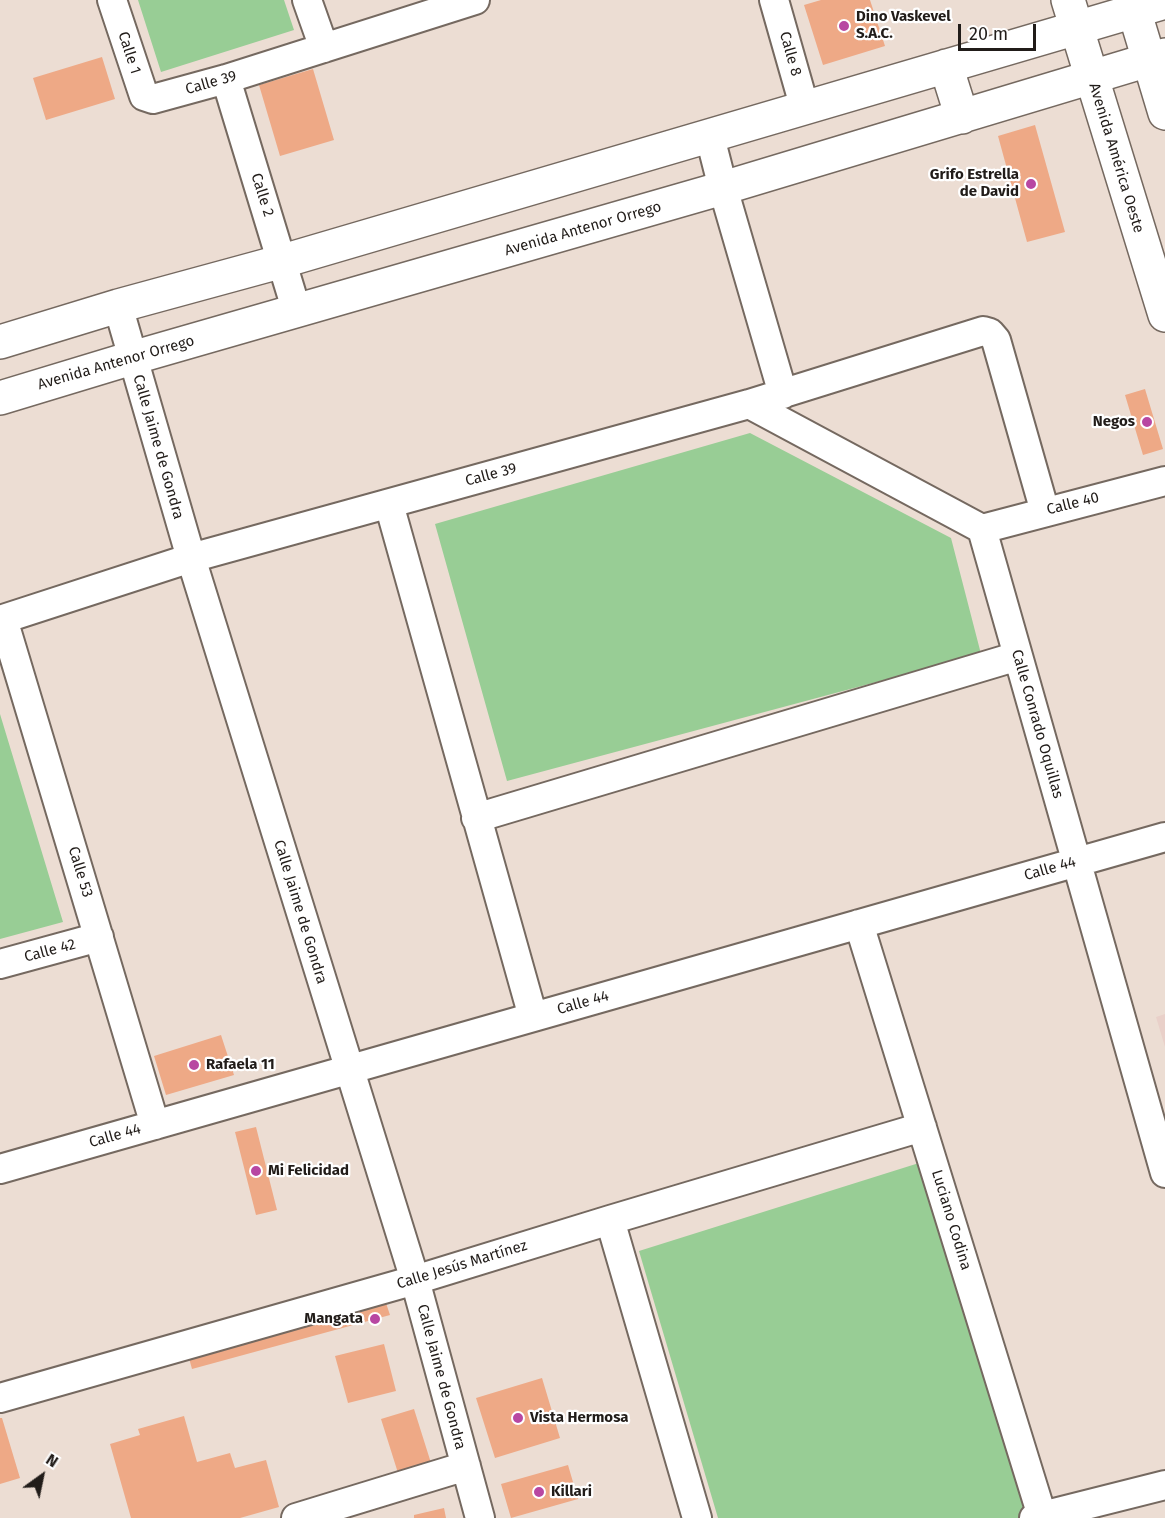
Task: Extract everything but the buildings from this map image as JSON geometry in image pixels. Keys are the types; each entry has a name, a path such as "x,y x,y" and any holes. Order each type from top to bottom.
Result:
{"street":[{"name":"Calle 1","path":"112,0 144,96 153,99"},
{"path":"307,0 324,48"},
{"name":"Calle 39","path":"153,99 226,79 475,0"},
{"name":"Calle 8","path":"774,0 806,109"},
{"path":"1,338 284,261 806,109 946,66 1072,14 1165,3"},
{"path":"1132,6 1157,57 1165,113"},
{"name":"Avenida América Oeste","path":"1072,14 1165,315"},
{"name":"Avenida Antenor Orrego","path":"0,398 723,188 1157,57"},
{"path":"946,66 962,117"},
{"name":"Calle 2","path":"226,79 284,261 297,312"},
{"path":"710,137 783,394"},
{"name":"Calle Jaime de Gondra","path":"118,306 191,558 415,1280 480,1518"},
{"name":"Calle 39","path":"2,619 191,558 749,404 983,331 990,333 996,340 1045,512"},
{"path":"749,404 982,529"},
{"name":"Calle 40","path":"982,529 1165,481"},
{"path":"389,504 533,1017"},
{"name":"Calle Conrado Oquillas","path":"982,529 1165,1173"},
{"name":"Calle 53","path":"2,619 155,1125"},
{"path":"476,818 1018,656"},
{"name":"Calle 44","path":"0,1169 1165,837"},
{"name":"Luciano Codina","path":"859,924 1038,1517"},
{"name":"Calle 42","path":"0,964 99,937"},
{"name":"Calle Jesús Martínez","path":"0,1398 415,1280 922,1127"},
{"path":"610,1220 697,1518"},
{"path":"296,1518 466,1466"},
{"path":"1038,1517 1165,1485"}],"shaded area":[{"path":"1165,1014 1165,1047 1156,1017"}],"green space":[{"path":"138,0 284,0 294,30 161,72"},
{"path":"750,433 951,538 981,654 507,781 435,524"},
{"path":"0,714 63,922 0,939"},
{"path":"919,1163 1028,1518 718,1518 639,1251"}],"place":[{"name":"Dino Vaskevel S.A.C.","path":"844,26"},
{"name":"Grifo Estrella de David","path":"1031,184"},
{"name":"Negos","path":"1147,422"},
{"name":"Rafaela 11","path":"194,1065"},
{"name":"Mi Felicidad","path":"256,1171"},
{"name":"Mangata","path":"375,1319"},
{"name":"Vista Hermosa","path":"518,1418"},
{"name":"Killari","path":"539,1492"}]}
